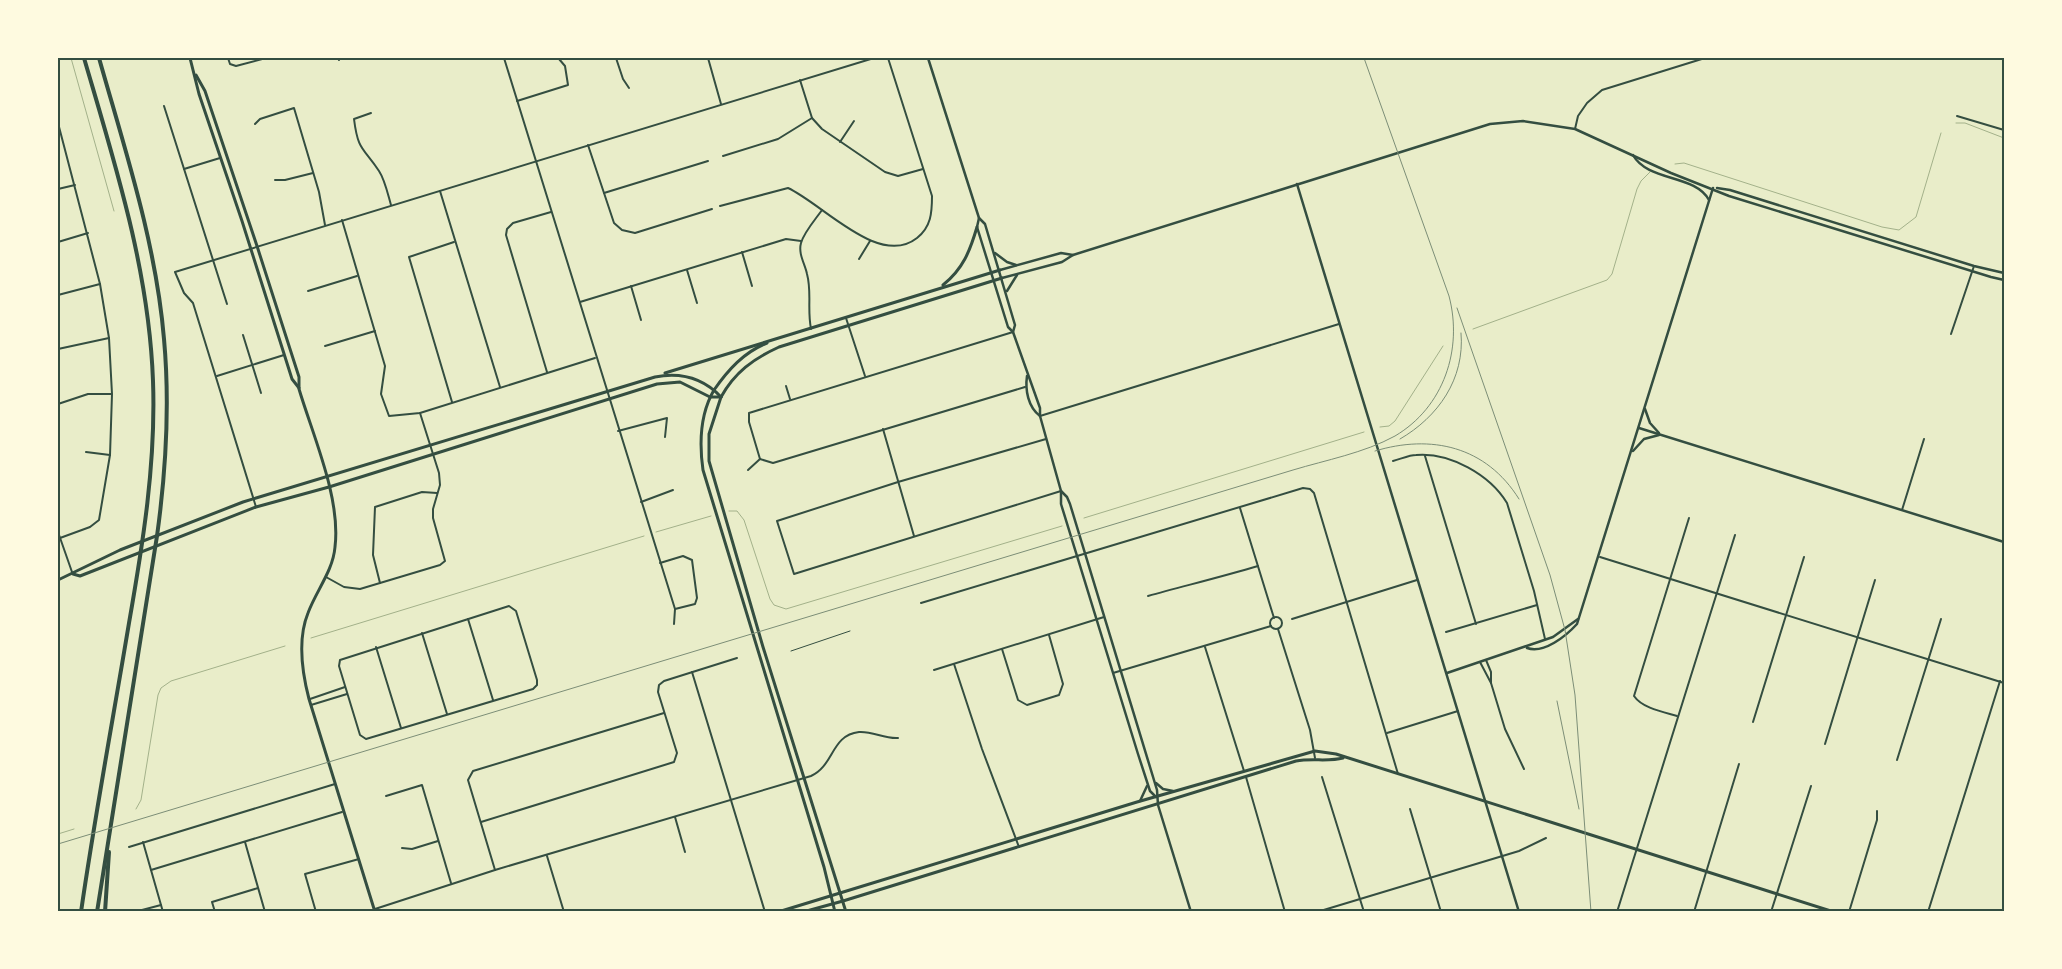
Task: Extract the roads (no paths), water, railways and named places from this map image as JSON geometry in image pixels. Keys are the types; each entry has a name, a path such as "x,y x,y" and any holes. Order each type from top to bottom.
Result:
{"highway":[{"path":"80,912 144,533 153,458 154,419 151,339 139,258 84,58"},
{"path":"97,912 162,501 167,380 164,338 152,255 99,58"},
{"path":"105,912 111,822"}],"main road":[{"path":"190,58 205,92 258,246 298,377 299,389 336,512 336,548 326,578 307,614 302,639 302,668 309,699 375,910"},
{"path":"196,75 199,94 251,248 284,355 292,379 299,389"},
{"path":"941,286 961,267 968,256 977,226"},
{"path":"58,580 120,550 254,499 655,377 690,364 811,329 941,286 1000,270"},
{"path":"846,912 756,621 709,461 709,434 721,397 736,375 758,357 779,347 1002,278"},
{"path":"811,329 814,336"},
{"path":"779,338 757,347 742,358 728,371 714,390 710,397 700,434 703,470 758,648 835,912"},
{"path":"655,377 668,374 692,377 714,390 721,397"},
{"path":"73,574 80,576 124,560 256,507 329,487 658,384 680,382 710,397 721,397"},
{"path":"778,912 1244,770 1315,751 1398,775 1834,912"},
{"path":"803,912 843,902 1296,761 1315,758 1335,760 1343,758"}],"street":[{"path":"228,58 230,64 236,66 266,58"},
{"path":"504,58 580,302 595,358 675,609 674,624"},
{"path":"616,58 622,79 629,88"},
{"path":"708,58 721,104"},
{"path":"256,507 193,303 184,293 174,272 874,58"},
{"path":"720,206 784,188 792,190 870,240 889,247 901,246 922,234 932,214 932,196 888,58"},
{"path":"928,58 979,218 977,226 993,281 1008,328 1014,332"},
{"path":"1575,129 1578,116 1587,103 1602,90 1705,58"},
{"path":"518,101 568,85 565,66 560,59"},
{"path":"800,80 812,118 822,129 885,172 898,176 923,169"},
{"path":"164,106 227,304"},
{"path":"256,124 260,119 294,108 319,192 325,225"},
{"path":"371,113 354,119 356,137 362,152 380,172 391,205"},
{"path":"1957,116 2004,130"},
{"path":"723,156 778,139 812,118"},
{"path":"840,142 854,121"},
{"path":"1002,278 1062,262 1073,255 1490,124 1523,121 1559,125 1575,129 1671,173 1713,188 1729,196 1972,272 2004,280"},
{"path":"58,123 59,135 75,185 100,284 109,338 112,394 110,455 99,520 90,527 60,538"},
{"path":"588,145 614,223 628,232 634,233 712,209"},
{"path":"1632,154 1636,161 1645,166 1702,190 1709,200"},
{"path":"184,169 220,158"},
{"path":"604,193 708,161"},
{"path":"275,180 285,180 313,172"},
{"path":"1297,184 1519,912"},
{"path":"58,189 75,185"},
{"path":"1526,648 1532,650 1547,645 1566,636 1577,624 1600,557 1713,188"},
{"path":"1713,188 1730,190 1974,266 2004,273"},
{"path":"440,191 454,242 500,387"},
{"path":"811,329 807,308 808,283 801,255 801,241 822,210"},
{"path":"547,372 506,235 507,229 513,223 552,212"},
{"path":"979,218 986,224 1015,325 1014,332 1040,408 1040,416 1061,491 1061,504 1076,556 1148,784 1156,797 1191,912"},
{"path":"342,220 385,366 381,394 384,407 389,416 420,413 595,358"},
{"path":"58,242 88,233"},
{"path":"580,302 786,239 801,241"},
{"path":"858,259 870,240"},
{"path":"452,402 409,257 454,242"},
{"path":"742,252 752,286"},
{"path":"994,252 1007,262 1017,266"},
{"path":"1000,270 1061,253 1073,255"},
{"path":"1951,334 1974,266"},
{"path":"687,270 696,303"},
{"path":"1006,293 1010,283 1018,274"},
{"path":"308,291 358,276"},
{"path":"58,295 100,284"},
{"path":"631,286 641,320"},
{"path":"846,318 865,376"},
{"path":"1040,416 1340,324"},
{"path":"325,346 375,331"},
{"path":"760,459 749,422 749,413 1014,332"},
{"path":"243,336 262,393"},
{"path":"58,349 109,338"},
{"path":"216,376 284,355"},
{"path":"1028,375 1025,387 1033,411 1040,416"},
{"path":"786,386 790,399"},
{"path":"760,459 773,463 1025,387"},
{"path":"58,404 88,394 112,394"},
{"path":"1645,408 1650,423 1660,434"},
{"path":"326,578 353,589 440,565 445,561 433,518 439,473 420,413"},
{"path":"618,431 668,418 665,437"},
{"path":"1639,428 2004,542"},
{"path":"883,429 914,536"},
{"path":"1631,453 1644,439 1660,434"},
{"path":"1046,439 898,482 777,521 794,574 1061,491"},
{"path":"1902,510 1924,439"},
{"path":"86,452 110,455"},
{"path":"1393,461 1415,454 1447,459 1469,468 1483,478 1505,500 1538,605 1546,640"},
{"path":"1425,455 1476,624"},
{"path":"748,470 760,459"},
{"path":"921,602 1076,556 1085,555 1303,488 1310,489 1314,493 1398,775"},
{"path":"640,502 672,490"},
{"path":"1061,491 1070,504 1157,790 1156,797"},
{"path":"380,583 373,554 375,507 416,493 437,493"},
{"path":"1240,508 1274,618"},
{"path":"1677,716 1638,701 1634,696 1689,518"},
{"path":"58,532 73,574"},
{"path":"1617,912 1735,535"},
{"path":"660,563 683,556 692,560 697,598 695,604 675,609"},
{"path":"1600,557 2004,683"},
{"path":"1753,722 1804,557"},
{"path":"1148,596 1191,586 1258,566"},
{"path":"1292,618 1418,580"},
{"path":"1825,744 1876,580"},
{"path":"1446,632 1538,605"},
{"path":"509,606 513,607 535,671 537,685 533,689 362,738 339,666 340,660 422,633 509,606"},
{"path":"934,670 1105,617"},
{"path":"1270,626 1270,621 1274,618"},
{"path":"1274,618 1279,618 1282,622 1278,629 1315,751 1315,758"},
{"path":"468,619 493,701"},
{"path":"1446,673 1546,640 1565,630 1578,619"},
{"path":"1897,760 1941,619"},
{"path":"1113,673 1122,672 1270,626 1278,629"},
{"path":"422,633 447,714"},
{"path":"1002,649 1018,700 1026,705 1059,695 1064,684 1048,634"},
{"path":"1205,647 1244,770"},
{"path":"376,648 401,728"},
{"path":"481,822 674,762 677,753 658,692 659,685 664,681 737,658"},
{"path":"1486,660 1491,672 1490,683"},
{"path":"1480,662 1524,769"},
{"path":"954,664 982,749 1019,847"},
{"path":"692,672 765,912"},
{"path":"1928,912 2000,681"},
{"path":"309,699 346,687"},
{"path":"311,705 347,694"},
{"path":"1387,733 1458,711"},
{"path":"495,870 468,780 473,771 664,713"},
{"path":"375,910 495,870 804,778 821,771 834,748 849,735 872,732 898,738"},
{"path":"1133,738 1140,736"},
{"path":"1694,912 1739,764"},
{"path":"1246,777 1285,912"},
{"path":"1322,777 1364,912"},
{"path":"1154,781 1163,789 1174,792"},
{"path":"129,847 336,784"},
{"path":"1139,802 1148,784"},
{"path":"386,796 422,785 451,884"},
{"path":"1772,912 1810,786"},
{"path":"1410,809 1441,912"},
{"path":"151,870 344,811"},
{"path":"1849,912 1877,820 1877,811"},
{"path":"674,816 686,852"},
{"path":"1317,912 1502,856 1537,844 1546,838"},
{"path":"245,841 265,912"},
{"path":"402,848 412,849 438,841"},
{"path":"143,842 163,912"},
{"path":"547,855 564,912"},
{"path":"316,912 305,874 359,859"},
{"path":"215,912 212,902 258,888"},
{"path":"142,910 161,905"}],"lane":[{"path":"791,651 850,631"}],"waterway":[{"path":"71,58 114,211"},
{"path":"1956,123 1965,123 2004,138"},
{"path":"1675,164 1684,163 1882,227 1899,230 1916,217 1941,133"},
{"path":"1473,329 1607,280 1612,274 1637,189 1641,181 1650,172"},
{"path":"1380,427 1389,426 1395,421 1443,346"},
{"path":"1084,518 1364,432"},
{"path":"729,511 737,511 744,520 770,599 774,605 786,609 1062,526"},
{"path":"656,532 711,516"},
{"path":"311,638 644,536"},
{"path":"136,809 141,800 158,695 161,688 171,681 285,646"},
{"path":"58,834 74,829"}],"railway":[{"path":"58,844 1293,470 1345,456 1395,436 1412,424 1426,409 1446,375 1451,356 1453,316 1449,296 1364,58"},
{"path":"1457,308 1550,575 1565,630 1575,695 1591,912"},
{"path":"1400,439 1426,420 1446,395 1458,366 1461,350 1461,333"},
{"path":"1375,451 1416,444 1456,449 1474,456 1490,467 1506,481 1519,499"},
{"path":"1557,701 1579,809"}]}
